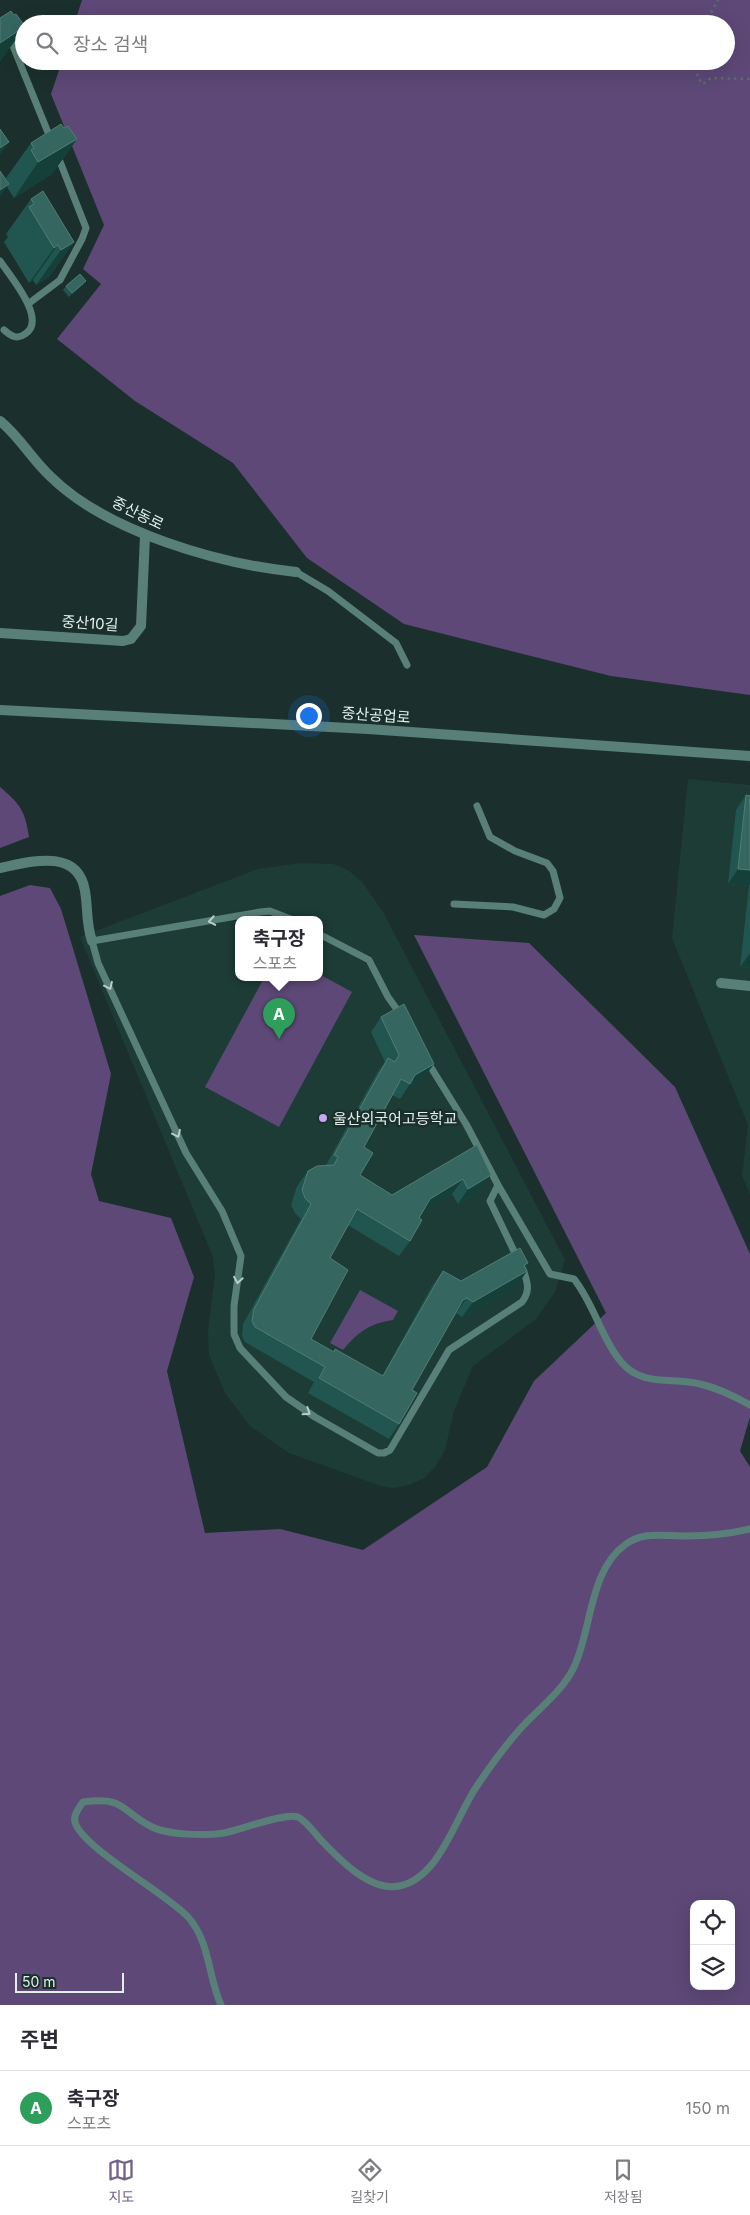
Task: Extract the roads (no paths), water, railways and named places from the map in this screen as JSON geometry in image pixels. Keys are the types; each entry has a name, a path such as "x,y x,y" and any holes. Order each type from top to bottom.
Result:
{"street":[{"name":"중산동로","path":"0,421 51,478 87,504 145,536 194,551 266,569 296,572"},
{"name":"중산10길","path":"0,633 123,641 131,639 141,626 145,536"},
{"name":"중산공업로","path":"0,710 368,729 750,756"},
{"path":"0,868 42,859 57,861 74,869 84,884 87,927 92,941"},
{"path":"721,983 750,986"}],"lane":[{"path":"7,32 15,52"},
{"path":"22,70 86,228 60,280 28,304"},
{"path":"0,260 33,314 32,324 26,334 17,337 10,336 4,330"},
{"path":"296,572 328,591 396,643 408,665"},
{"path":"454,904 513,907 544,915 554,909 560,898 553,871 547,862 515,852 490,837 476,806"},
{"path":"240,916 270,911 283,916"},
{"path":"235,917 92,941 98,963 186,1153 222,1211 241,1256 234,1306 234,1334 240,1348 286,1397 315,1417 378,1453 390,1450 449,1350 522,1302 527,1294 528,1284 524,1272 490,1200 498,1185"},
{"path":"323,936 369,960 388,997 407,1025"},
{"path":"421,1051 450,1102 466,1124 498,1185 550,1274 574,1279 612,1350 633,1373 646,1379 684,1381 718,1389 750,1404"},
{"path":"221,2005 214,1990 208,1957 200,1935 188,1917 120,1866 78,1830 74,1820 83,1802 104,1800 118,1803 154,1828 201,1834 243,1829 285,1815 297,1817 309,1826 337,1856 365,1878 380,1885 396,1887 411,1883 439,1855 451,1837 476,1787 496,1760 574,1670 600,1582 610,1562 624,1545 635,1538 647,1535 724,1534 750,1529"}],"place":[{"name":"축구장","path":"279,1039"},
{"name":"울산외국어고등학교","path":"323,1118"}]}
